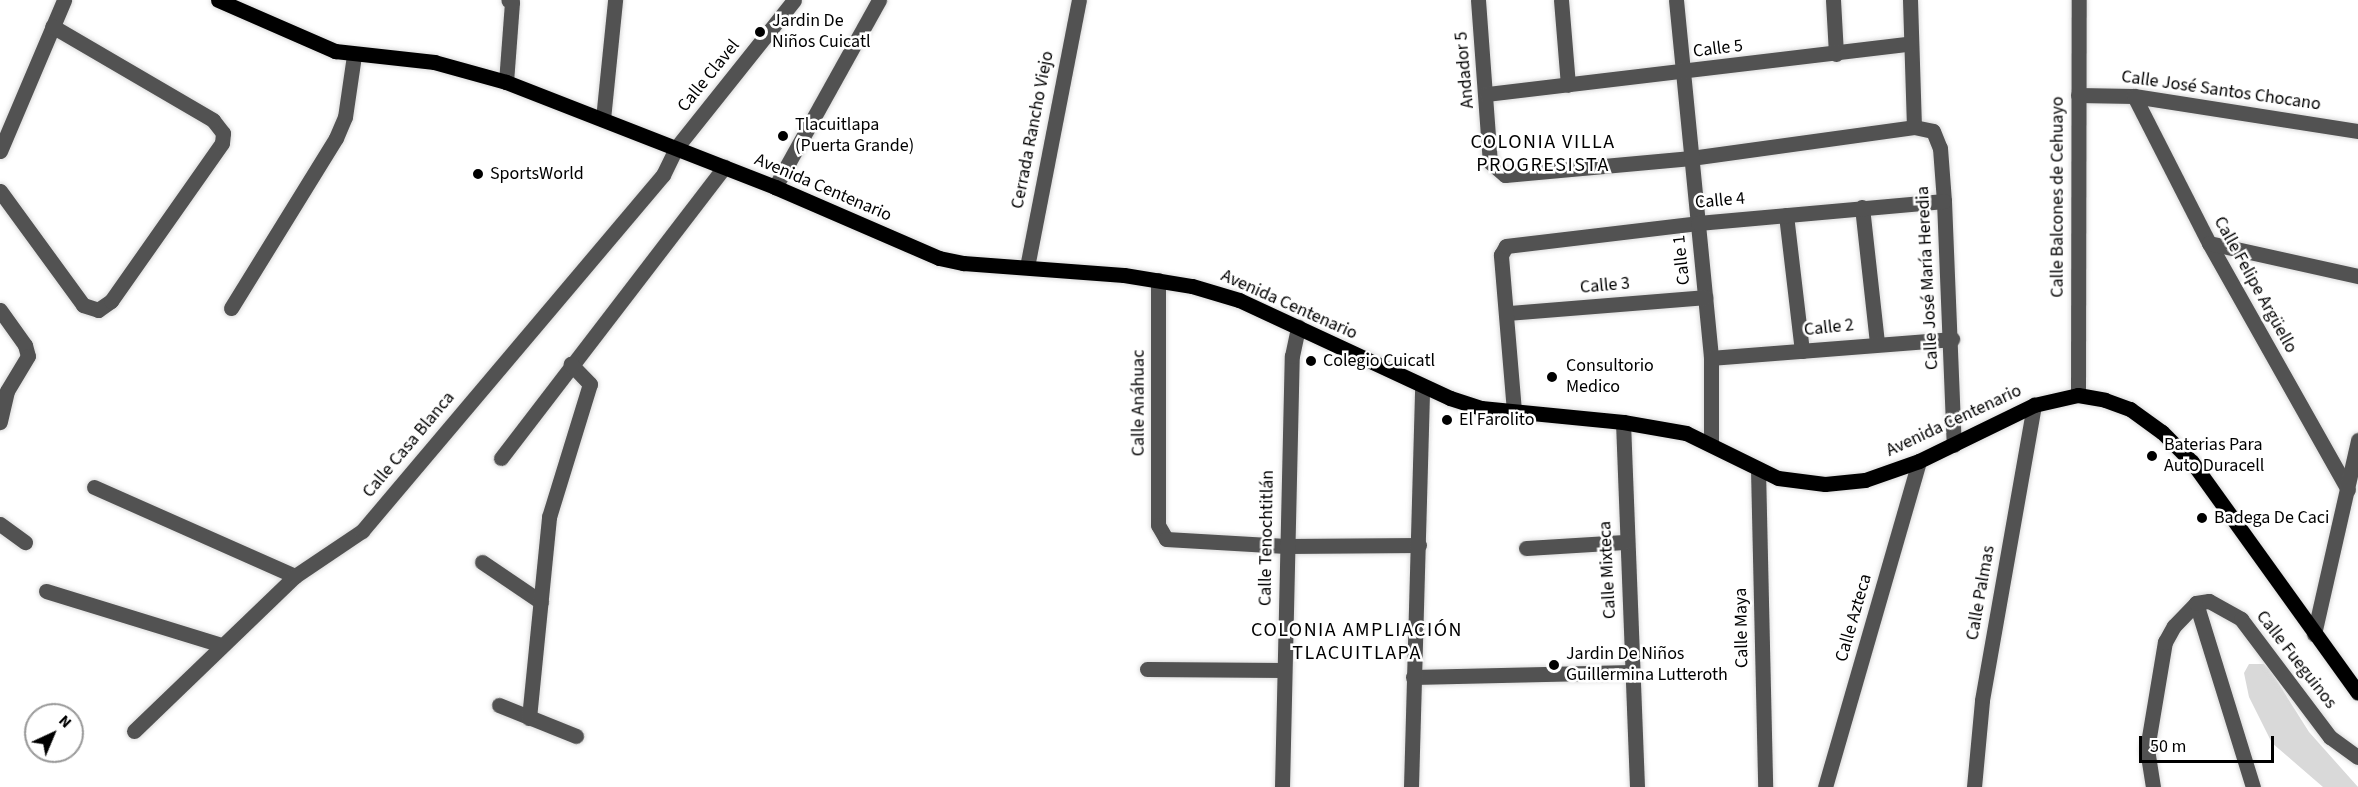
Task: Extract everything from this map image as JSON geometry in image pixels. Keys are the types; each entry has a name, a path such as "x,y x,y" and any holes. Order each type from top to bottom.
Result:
{"main road":[{"name":"Avenida Centenario","path":"226,2 319,46 354,55 434,62 506,82 775,187 939,258 1158,280 1213,291 1298,327 1422,386 1481,408 1623,422 1686,433 1758,469 1797,482 1845,484 1919,461 2034,405 2078,395 2130,409 2162,432 2184,454 2252,543 2314,634 2358,693"}],"street":[{"path":"0,152 64,0"},
{"path":"506,82 512,2 508,0"},
{"name":"Calle Clavel","path":"676,148 794,0"},
{"path":"775,187 879,0"},
{"name":"Cerrada Rancho Viejo","path":"1027,267 1079,0"},
{"name":"Andador 5","path":"1478,0 1487,94 1490,162 1496,170 1505,175 1692,158"},
{"path":"1561,0 1568,85"},
{"name":"Calle 1","path":"1676,0 1712,358 1711,444"},
{"path":"1833,0 1836,54"},
{"path":"1692,158 1914,127 1910,0"},
{"name":"Calle Balcones de Cehuayo","path":"2078,395 2079,0"},
{"path":"603,119 616,2"},
{"path":"0,191 83,305 98,309 111,301 222,143 223,133 213,120 52,26"},
{"name":"Calle 5","path":"1487,94 1910,44"},
{"path":"231,308 336,138 345,117 354,55"},
{"name":"Calle José Santos Chocano","path":"2078,95 2133,96 2358,131"},
{"name":"Calle Felipe Argüello","path":"2133,96 2209,243 2348,490"},
{"name":"Calle José María Heredia","path":"1914,127 1935,133 1940,148 1952,339 1954,445"},
{"name":"Calle Casa Blanca","path":"134,731 295,576 362,531 663,175 676,148"},
{"path":"501,458 724,167"},
{"name":"Calle 4","path":"1508,313 1502,250 1506,246 1698,223 1944,201"},
{"path":"1863,207 1877,343"},
{"path":"1786,215 1802,351"},
{"path":"2209,243 2358,276"},
{"name":"Calle Anáhuac","path":"1158,280 1158,525 1166,539 1173,541 1286,546"},
{"name":"Calle 3","path":"1508,313 1705,297"},
{"path":"0,310 25,345 28,356 7,391 0,422"},
{"path":"1508,313 1514,411"},
{"name":"Calle Tenochtitlán","path":"1282,787 1292,356 1298,327"},
{"name":"Calle 2","path":"1712,358 1877,343 1952,339"},
{"path":"529,718 549,517 590,384 571,364"},
{"path":"1411,787 1422,386"},
{"name":"Calle Palmas","path":"1974,787 1982,700 2034,405"},
{"name":"Calle Mixteca","path":"1623,422 1625,542 1634,672 1637,787"},
{"path":"2314,634 2358,440"},
{"name":"Calle Azteca","path":"1826,786 1919,461"},
{"name":"Calle Maya","path":"1758,469 1765,787"},
{"path":"94,487 295,576"},
{"path":"0,524 25,542"},
{"path":"1526,548 1625,542"},
{"path":"1286,546 1419,545"},
{"path":"482,562 541,602"},
{"path":"46,591 222,645"},
{"name":"Calle Fueguinos","path":"2196,603 2209,601 2241,620 2330,736 2358,757"},
{"path":"2153,787 2147,749 2165,642 2174,626 2196,603 2253,787"},
{"path":"1147,669 1284,670"},
{"path":"1413,677 1634,672"},
{"path":"499,705 576,736"}],"shaded area":[{"path":"2249,664 2264,664 2270,670 2309,732 2358,787 2323,787 2272,743 2249,697 2244,673"}],"place":[{"name":"Jardin De Niños Cuicatl","path":"760,32"},
{"name":"Tlacuitlapa (Puerta Grande)","path":"783,136"},
{"name":"SportsWorld","path":"478,174"},
{"name":"Colegio Cuicatl","path":"1311,361"},
{"name":"Consultorio Medico","path":"1552,377"},
{"name":"El Farolito","path":"1447,420"},
{"name":"Baterias Para Auto Duracell","path":"2152,456"},
{"name":"Badega De Caci","path":"2202,518"},
{"name":"Jardin De Niños Guillermina Lutteroth","path":"1554,665"}],"district":[{"name":"COLONIA VILLA PROGRESISTA","path":"1543,154"},
{"name":"COLONIA AMPLIACIÓN TLACUITLAPA","path":"1357,642"}]}
